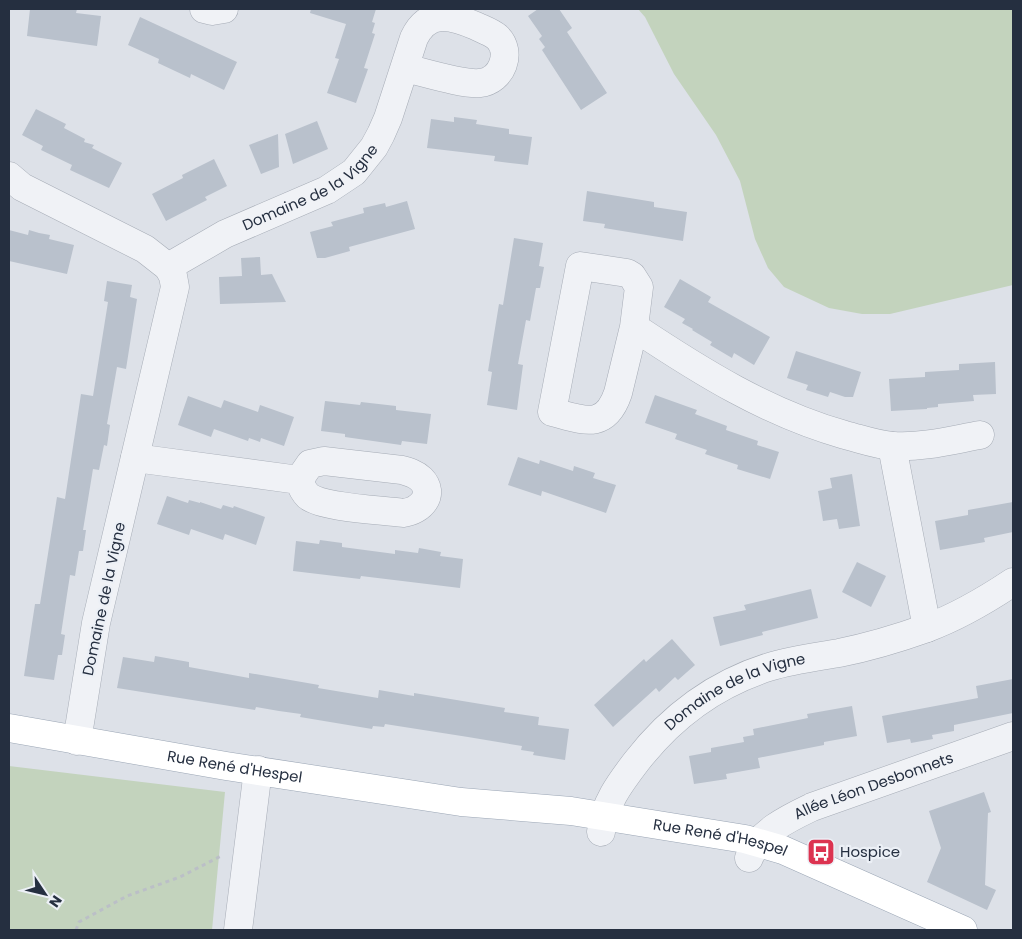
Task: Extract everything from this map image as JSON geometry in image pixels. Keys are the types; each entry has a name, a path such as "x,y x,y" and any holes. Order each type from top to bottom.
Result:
{"main road":[{"name":"Rue René d'Hespel","path":"9,728 77,741 461,802 513,816 602,824 754,850 783,850 963,930"},
{"name":"Rue René d'Hespel","path":"754,850 803,874 887,909 930,930"}],"street":[{"path":"204,9 212,11 224,9"},
{"name":"Domaine de la Vigne","path":"77,741 95,629 173,300 175,287 173,276 168,267 225,234 327,190 354,172 374,147 381,134 405,68"},
{"path":"9,176 22,186 145,249 168,267"},
{"path":"580,266 627,273 632,276 639,286 634,327 615,403 605,416 598,420 590,421 552,412 580,266"},
{"path":"634,327 688,363 756,400 819,426 892,446 924,444 980,435"},
{"path":"892,446 927,628"},
{"path":"135,458 299,480"},
{"name":"Domaine de la Vigne","path":"602,824 616,789 648,746 683,713 709,694 769,667 856,650 927,628 972,607 1013,582"},
{"name":"Allée Léon Desbonnets","path":"754,850 775,828 812,807 1013,736"},
{"path":"238,930 258,770"}],"path":[{"path":"76,930 79,922 127,896 180,877 249,844"}],"green space":[{"path":"638,9 1013,9 1013,285 890,314 862,314 829,308 784,287 768,268 755,239 740,181 716,135 674,74 645,17"},
{"path":"9,766 225,792 212,930 9,930"}],"building":[{"path":"30,9 77,9 76,13 101,16 97,46 27,36"},
{"path":"311,9 376,9 372,22 375,23 372,33 375,34 364,68 368,69 356,103 327,93 339,59 335,58 346,24 310,13"},
{"path":"538,9 559,9 572,28 567,32 607,93 581,110 542,50 545,47 539,39 542,36 528,16"},
{"path":"140,17 237,62 224,90 191,74 190,78 158,63 159,59 128,45"},
{"path":"36,109 66,124 64,128 85,139 84,142 94,145 92,148 122,163 109,188 70,170 72,165 41,150 43,146 22,135"},
{"path":"454,117 477,120 476,124 509,129 509,134 532,137 528,165 494,161 495,156 427,148 431,119 454,122"},
{"path":"317,121 328,149 293,164 285,134"},
{"path":"278,134 279,167 261,174 249,145"},
{"path":"214,159 227,186 205,197 207,200 166,221 152,194 183,178 182,175"},
{"path":"587,191 654,202 654,207 687,212 683,241 604,228 605,224 583,221"},
{"path":"407,201 415,229 349,247 350,251 325,258 317,258 310,232 333,226 331,222 364,213 363,208 385,203 386,207"},
{"path":"9,230 28,235 29,230 50,235 49,239 74,245 67,274 9,261"},
{"path":"514,238 543,243 539,266 544,267 540,288 536,288 530,321 526,320 518,364 523,365 517,410 487,405 492,372 488,371 499,304 503,305"},
{"path":"260,257 261,275 272,274 286,302 220,304 219,277 242,276 241,258"},
{"path":"680,279 711,297 708,302 770,337 754,365 734,353 732,358 710,345 712,342 682,323 685,319 664,307"},
{"path":"107,281 132,285 130,297 137,299 126,369 117,367 107,424 110,425 107,446 104,445 99,470 93,469 83,530 86,530 83,551 79,551 75,576 70,575 61,634 65,635 62,655 58,655 54,680 24,676 35,604 40,604 57,497 65,499 81,394 93,396 108,302 104,301"},
{"path":"796,351 861,372 853,397 845,397 830,392 828,397 806,390 808,385 787,378"},
{"path":"995,362 996,394 973,395 974,401 938,404 938,407 927,409 891,411 889,379 925,377 925,372 959,370 959,364"},
{"path":"655,395 697,410 695,414 727,426 726,430 758,441 757,445 779,452 770,479 737,469 738,465 705,454 707,450 675,439 677,434 645,423"},
{"path":"188,396 221,408 224,400 258,412 260,405 294,417 284,446 261,438 260,442 249,438 248,441 214,429 211,437 178,425"},
{"path":"325,401 360,405 361,402 396,406 396,410 431,414 427,444 402,441 401,445 345,437 345,434 321,431"},
{"path":"518,457 539,464 540,460 573,471 574,466 595,473 593,478 616,485 606,513 542,491 541,496 508,485"},
{"path":"852,474 860,526 839,529 837,519 823,521 818,491 832,488 830,478"},
{"path":"167,496 188,503 189,500 200,502 221,509 223,505 233,508 234,506 265,517 256,545 225,534 223,540 191,529 189,535 157,524"},
{"path":"1013,502 1013,532 984,538 985,542 940,550 935,521 968,515 968,510"},
{"path":"320,540 342,543 342,547 395,554 395,550 418,553 419,548 441,552 440,556 463,559 460,588 361,576 360,579 293,571 296,541 319,544"},
{"path":"857,562 886,576 871,607 842,592"},
{"path":"811,589 818,618 762,632 763,635 720,646 713,617 746,610 744,605"},
{"path":"672,639 695,665 678,680 675,677 659,692 656,688 613,727 594,705 644,659 646,662"},
{"path":"155,656 189,662 189,667 249,678 249,673 319,685 318,688 378,698 379,690 414,696 414,693 505,708 504,712 539,717 538,725 569,729 565,760 533,755 534,752 521,750 522,746 468,737 385,724 384,727 373,726 372,729 300,717 301,714 256,707 255,710 117,688 123,657 154,662"},
{"path":"1013,679 1013,713 954,725 954,731 932,735 933,739 911,743 910,739 887,743 882,716 978,698 976,686"},
{"path":"852,706 857,736 824,742 824,745 758,758 760,768 726,774 727,779 694,784 689,756 711,752 711,748 744,742 743,737 754,735 753,729 808,718 807,714"},
{"path":"984,792 991,812 988,813 985,885 996,890 987,910 927,882 941,848 929,811"}],"place":[{"name":"Hospice","path":"821,852"}]}
